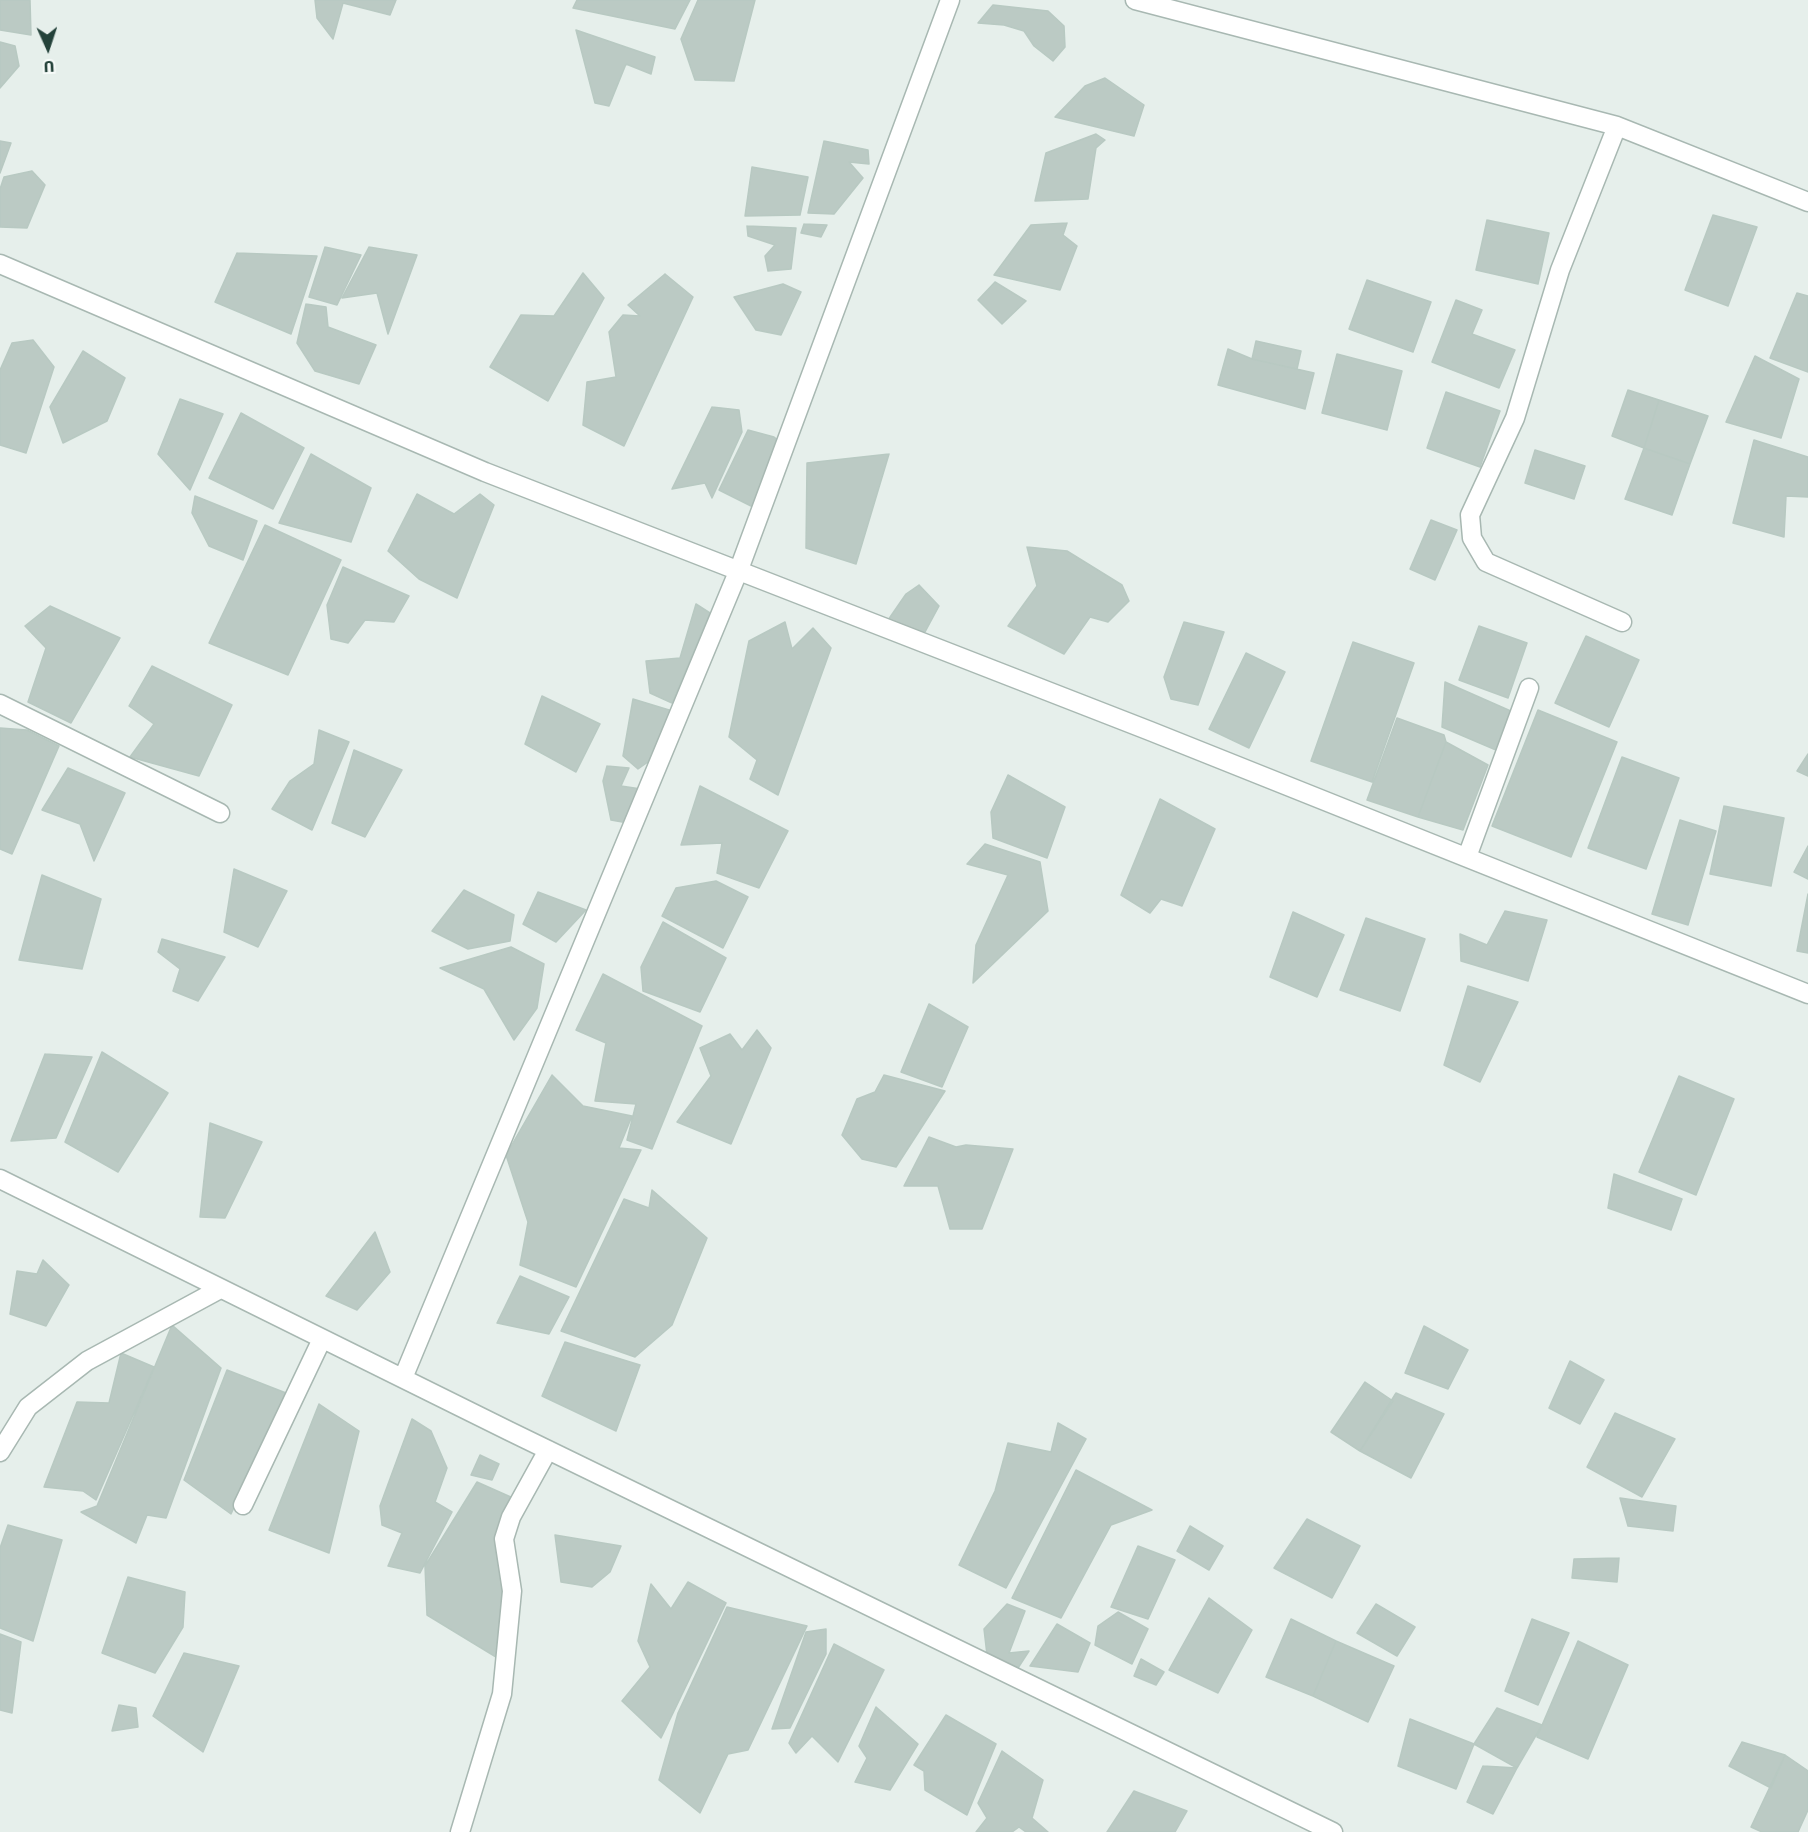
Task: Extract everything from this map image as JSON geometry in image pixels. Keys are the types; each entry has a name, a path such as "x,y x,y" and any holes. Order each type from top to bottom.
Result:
{"street":[{"path":"403,1378 738,572 950,0"},
{"path":"1135,0 1617,126 1808,202"},
{"path":"1617,126 1560,270 1515,418 1470,515 1472,538 1486,562 1622,622"},
{"path":"0,264 485,472 1467,857 1808,994"},
{"path":"1467,857 1529,688"},
{"path":"0,704 220,813"},
{"path":"0,1179 548,1450 1333,1832"},
{"path":"0,1452 28,1407 87,1361 220,1288"},
{"path":"243,1506 322,1339"},
{"path":"460,1832 502,1694 512,1591 504,1539 511,1517 548,1450"}],"building":[{"path":"0,0 30,0 31,35 0,30"},
{"path":"315,0 396,0 390,15 343,3 333,39 317,18"},
{"path":"577,0 690,0 675,29 573,8"},
{"path":"698,0 755,0 734,81 695,80 681,39"},
{"path":"993,5 1048,11 1064,26 1065,47 1053,61 1034,46 1024,31 1004,25 978,23"},
{"path":"576,30 655,57 651,74 626,64 609,106 595,103"},
{"path":"0,42 15,46 19,66 0,88"},
{"path":"1105,78 1144,105 1134,136 1055,117 1085,86"},
{"path":"1096,134 1105,140 1096,148 1088,199 1035,201 1046,153"},
{"path":"0,141 11,143 0,173"},
{"path":"824,141 868,150 869,164 849,162 863,178 834,214 808,213"},
{"path":"752,167 808,177 800,215 745,216"},
{"path":"32,171 45,185 27,228 0,227 0,189 4,177"},
{"path":"1713,215 1757,227 1728,306 1685,290"},
{"path":"1487,220 1549,233 1538,284 1476,270"},
{"path":"1067,223 1063,235 1077,246 1060,290 994,275 1031,225"},
{"path":"804,224 827,225 821,237 801,233"},
{"path":"747,226 796,228 791,269 768,271 765,256 775,245 748,236"},
{"path":"325,247 361,255 337,305 309,297"},
{"path":"369,247 417,255 388,334 377,293 342,298"},
{"path":"237,253 317,256 291,334 215,302"},
{"path":"583,273 604,298 548,401 490,367 521,315 554,316"},
{"path":"665,274 693,297 624,446 583,425 587,382 616,377 609,332 623,315 640,316 628,305"},
{"path":"1367,280 1431,302 1413,352 1349,329"},
{"path":"995,282 1026,301 1002,324 978,300"},
{"path":"783,284 801,292 781,335 756,330 734,297"},
{"path":"1797,293 1808,296 1808,372 1770,358"},
{"path":"1456,300 1482,310 1472,334 1515,350 1499,388 1432,362"},
{"path":"306,304 326,307 328,327 376,345 359,384 315,371 297,343"},
{"path":"33,340 54,367 26,453 0,445 0,370 12,343"},
{"path":"1256,341 1301,351 1297,369 1252,359"},
{"path":"1228,349 1252,359 1314,373 1305,409 1218,385"},
{"path":"83,351 125,378 107,421 63,443 50,407"},
{"path":"1337,354 1402,371 1387,430 1322,413"},
{"path":"1755,356 1799,379 1781,438 1726,422"},
{"path":"1628,390 1659,400 1644,448 1612,436"},
{"path":"1446,392 1500,411 1480,467 1427,448"},
{"path":"180,399 223,414 190,490 158,454"},
{"path":"1659,400 1708,416 1690,464 1644,448"},
{"path":"712,407 739,410 742,432 712,498 705,483 672,489"},
{"path":"241,413 304,448 273,509 209,478"},
{"path":"748,430 774,437 785,446 753,507 719,490"},
{"path":"1754,440 1808,457 1808,497 1786,496 1784,537 1733,523"},
{"path":"1644,448 1690,464 1672,515 1625,499"},
{"path":"1535,450 1585,466 1574,499 1525,483"},
{"path":"311,454 371,488 351,542 279,523"},
{"path":"889,454 856,564 806,548 807,463"},
{"path":"417,494 454,514 480,494 494,505 457,598 419,579 388,551"},
{"path":"195,496 257,521 243,560 209,546 192,513"},
{"path":"1431,520 1457,530 1435,580 1410,569"},
{"path":"265,525 341,560 288,675 209,643"},
{"path":"1027,547 1067,551 1122,585 1129,601 1108,622 1090,617 1064,654 1008,626 1037,586"},
{"path":"343,567 409,596 394,622 365,620 348,643 331,639 327,605"},
{"path":"919,585 939,606 925,632 886,623 906,594"},
{"path":"696,604 710,613 672,703 650,693 646,661 680,658"},
{"path":"50,606 120,638 71,723 28,702 46,648 25,626"},
{"path":"785,622 792,649 813,628 831,648 778,795 750,779 757,760 729,737 749,641"},
{"path":"1184,622 1224,632 1198,705 1171,699 1164,677"},
{"path":"1479,626 1527,643 1508,698 1459,680"},
{"path":"1586,636 1639,660 1609,727 1555,703"},
{"path":"1353,642 1414,663 1372,782 1311,761"},
{"path":"1246,653 1285,672 1249,748 1209,729"},
{"path":"152,666 232,705 199,776 130,757 154,724 129,706"},
{"path":"1445,682 1513,712 1496,750 1442,727"},
{"path":"542,696 600,724 576,772 525,744"},
{"path":"633,699 679,713 655,757 638,769 623,756"},
{"path":"1538,710 1617,742 1571,857 1492,826"},
{"path":"1397,718 1444,735 1446,742 1418,817 1367,800"},
{"path":"0,728 27,730 59,746 12,854 0,849"},
{"path":"319,730 349,742 312,830 272,809 290,781 314,764"},
{"path":"1446,742 1488,765 1463,830 1418,817"},
{"path":"354,750 402,770 365,837 332,823"},
{"path":"1808,754 1808,776 1797,771"},
{"path":"1622,757 1679,778 1646,869 1588,848"},
{"path":"607,766 629,768 621,786 641,789 628,823 611,820 603,781"},
{"path":"68,768 125,793 94,861 80,824 42,810"},
{"path":"1008,775 1065,807 1047,858 993,838 991,812"},
{"path":"700,786 788,831 759,888 717,873 722,843 681,845"},
{"path":"1160,799 1215,829 1182,906 1161,899 1150,913 1121,895"},
{"path":"1724,806 1784,818 1771,886 1710,874"},
{"path":"1680,820 1716,831 1688,925 1652,914"},
{"path":"985,844 1040,862 1048,911 973,983 976,945 1008,875 967,864"},
{"path":"1808,846 1808,879 1794,872"},
{"path":"234,869 287,891 258,947 224,932"},
{"path":"42,875 101,899 82,969 19,960"},
{"path":"716,881 748,897 723,948 662,916 676,888"},
{"path":"464,890 514,915 510,941 468,949 432,931"},
{"path":"538,892 586,910 556,942 523,924"},
{"path":"1808,894 1808,953 1797,951"},
{"path":"1505,911 1547,920 1528,981 1461,961 1460,934 1487,945"},
{"path":"1293,912 1344,935 1317,997 1270,977"},
{"path":"1366,918 1425,939 1400,1011 1340,990"},
{"path":"663,922 726,958 700,1012 643,991 641,967"},
{"path":"162,939 225,957 198,1001 173,991 180,969 158,952"},
{"path":"511,947 544,964 537,1008 514,1040 484,989 440,968"},
{"path":"603,974 702,1026 652,1149 627,1140 636,1104 595,1101 606,1043 576,1030"},
{"path":"1468,986 1518,1002 1480,1082 1444,1065"},
{"path":"929,1004 968,1027 942,1087 901,1072"},
{"path":"757,1030 771,1048 731,1144 677,1122 711,1076 700,1048 730,1034 742,1050"},
{"path":"102,1052 168,1093 118,1172 65,1142"},
{"path":"45,1054 92,1057 56,1138 11,1141"},
{"path":"552,1075 583,1106 632,1116 619,1148 641,1150 576,1287 520,1265 528,1222 506,1155"},
{"path":"884,1075 945,1091 896,1167 862,1159 842,1135 857,1099 875,1092"},
{"path":"1679,1076 1734,1099 1696,1195 1639,1172"},
{"path":"210,1123 262,1142 225,1218 200,1217"},
{"path":"929,1137 956,1147 966,1145 1013,1149 982,1229 950,1229 938,1186 904,1186"},
{"path":"1614,1174 1682,1199 1671,1230 1608,1208"},
{"path":"652,1190 707,1238 672,1325 635,1357 561,1331 624,1199 649,1208"},
{"path":"375,1232 390,1272 357,1310 326,1296"},
{"path":"43,1260 69,1285 46,1326 10,1314 17,1271 37,1274"},
{"path":"520,1276 569,1297 549,1334 497,1323"},
{"path":"172,1325 221,1368 166,1518 147,1515 136,1543 81,1512 97,1506"},
{"path":"1424,1326 1468,1350 1448,1389 1405,1373"},
{"path":"565,1342 640,1365 616,1431 542,1396"},
{"path":"121,1353 154,1367 96,1500 83,1491 44,1487 77,1402 109,1403"},
{"path":"1570,1361 1604,1380 1580,1424 1549,1408"},
{"path":"227,1370 286,1393 231,1514 184,1480"},
{"path":"1365,1382 1393,1401 1360,1451 1331,1432"},
{"path":"1396,1393 1444,1414 1411,1478 1360,1451"},
{"path":"319,1404 359,1431 329,1553 269,1530"},
{"path":"1615,1413 1675,1439 1642,1497 1587,1467"},
{"path":"412,1419 431,1431 447,1468 435,1502 452,1512 420,1573 388,1566 402,1533 382,1525 380,1506"},
{"path":"1058,1423 1086,1439 1006,1588 959,1565 995,1491 1008,1443 1051,1452"},
{"path":"480,1455 499,1464 492,1480 471,1475"},
{"path":"1076,1470 1152,1510 1111,1525 1061,1618 1012,1598"},
{"path":"477,1482 513,1498 507,1597 496,1657 427,1615 425,1566"},
{"path":"1620,1498 1676,1506 1673,1531 1628,1526"},
{"path":"1307,1519 1360,1546 1332,1598 1274,1568"},
{"path":"8,1525 62,1540 33,1641 0,1628 0,1548"},
{"path":"1190,1526 1223,1546 1209,1570 1177,1551"},
{"path":"555,1535 621,1546 610,1572 592,1587 561,1582"},
{"path":"1138,1546 1175,1560 1148,1619 1111,1607"},
{"path":"1619,1558 1617,1582 1572,1578 1574,1559"},
{"path":"128,1577 185,1592 183,1627 155,1673 102,1653"},
{"path":"688,1582 726,1603 661,1738 622,1701 650,1667 638,1641 651,1584 671,1609"},
{"path":"1209,1598 1252,1630 1218,1693 1169,1670"},
{"path":"1007,1604 1025,1611 1009,1653 1029,1651 1018,1668 987,1655 984,1629"},
{"path":"1376,1604 1415,1627 1397,1656 1357,1633"},
{"path":"727,1607 807,1626 748,1750 728,1754 700,1813 659,1780 678,1713"},
{"path":"1118,1612 1148,1629 1132,1664 1095,1645 1098,1626"},
{"path":"1291,1619 1336,1641 1313,1696 1266,1677"},
{"path":"1532,1619 1569,1633 1538,1705 1505,1691"},
{"path":"1057,1624 1090,1643 1078,1672 1030,1666"},
{"path":"826,1629 826,1654 790,1728 772,1729 806,1632"},
{"path":"0,1634 21,1642 12,1713 0,1710"},
{"path":"1336,1641 1394,1666 1368,1722 1313,1696"},
{"path":"1578,1641 1628,1665 1588,1759 1537,1737"},
{"path":"834,1644 884,1670 838,1762 812,1736 796,1753 789,1743"},
{"path":"184,1653 239,1666 203,1752 153,1716"},
{"path":"1141,1659 1164,1672 1156,1685 1134,1676"},
{"path":"119,1705 136,1708 138,1727 112,1731"},
{"path":"876,1707 918,1744 890,1790 855,1782 867,1758 859,1746"},
{"path":"1497,1708 1542,1725 1517,1768 1474,1744"},
{"path":"946,1715 996,1744 967,1815 925,1790 924,1771 914,1765"},
{"path":"1410,1719 1474,1744 1456,1789 1398,1766"},
{"path":"1742,1742 1785,1755 1771,1788 1729,1766"},
{"path":"1002,1751 1043,1780 1032,1818 1048,1832 1026,1832 1019,1827 1012,1832 976,1832 987,1818 978,1803"},
{"path":"1785,1755 1808,1771 1808,1810 1798,1832 1762,1832 1751,1827"},
{"path":"1483,1766 1517,1768 1493,1814 1467,1802"},
{"path":"1134,1791 1187,1811 1175,1832 1107,1832"}]}
